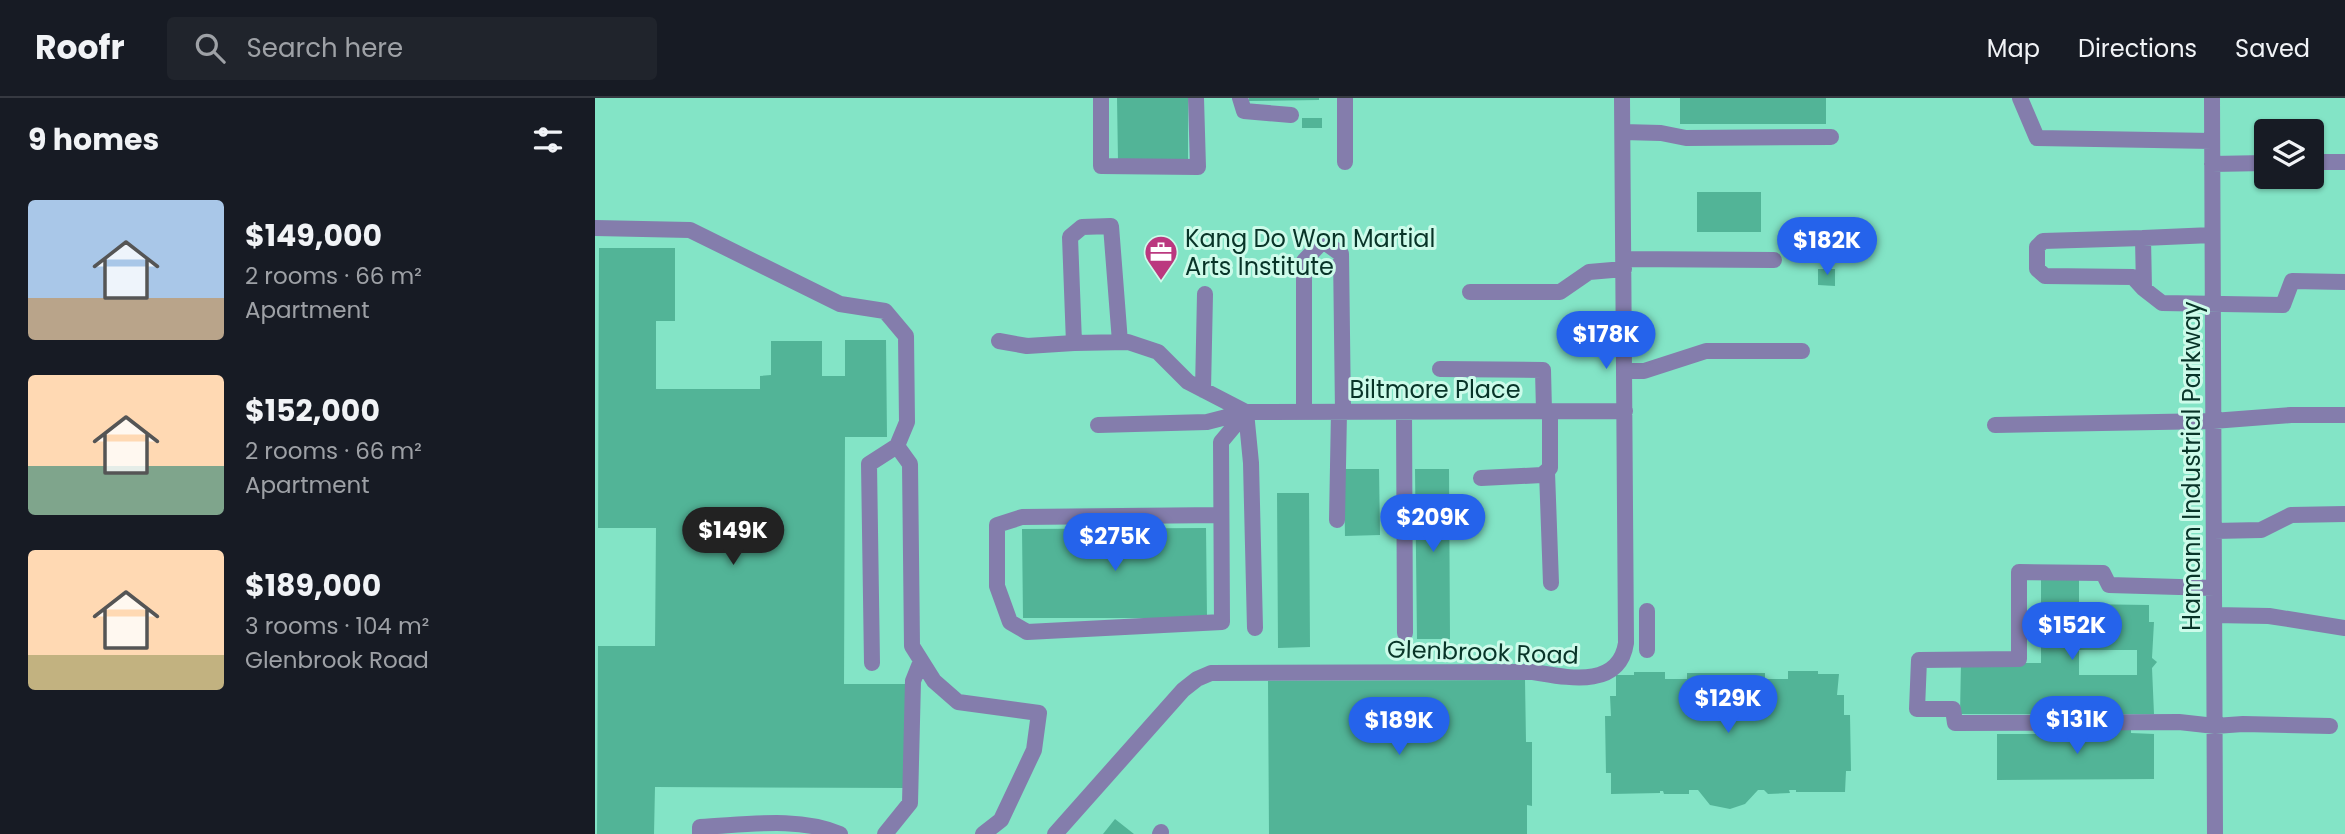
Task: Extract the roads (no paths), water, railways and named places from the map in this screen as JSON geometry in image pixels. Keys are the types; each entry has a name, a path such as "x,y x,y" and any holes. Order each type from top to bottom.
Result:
{"street":[{"path":"1101,98 1101,166 1198,167 1196,98"},
{"path":"1240,98 1244,111 1291,115"},
{"path":"1345,98 1345,162"},
{"name":"Glenbrook Road","path":"1055,834 1183,690 1197,679 1211,673 1532,672 1571,679 1596,677 1613,669 1622,656 1626,643 1622,98"},
{"path":"2020,98 2037,138 2212,141"},
{"name":"Hamann Industrial Parkway","path":"2212,98 2215,834"},
{"path":"1623,132 1661,133 1686,138 1831,137"},
{"path":"2324,162 2345,162"},
{"path":"2212,163 2254,163"},
{"path":"1074,343 1070,237 1082,227 1111,226 1120,342"},
{"path":"595,228 690,230 840,304 885,311 906,336 907,422 897,446 869,464 872,663"},
{"path":"2212,235 2043,241 2036,247 2037,269 2045,276 2133,277 2161,303 2283,305 2292,281 2345,282"},
{"path":"2143,238 2144,289"},
{"path":"1304,412 1304,261 1323,241 1341,254 1341,412 1336,520"},
{"path":"1470,292 1560,292 1588,272 1624,264 1774,260"},
{"path":"1203,390 1205,294"},
{"path":"999,341 1027,346 1128,342 1158,352 1188,382 1246,412"},
{"path":"1625,371 1644,371 1706,351 1802,351"},
{"path":"1440,369 1542,370 1550,468 1551,583"},
{"name":"Biltmore Place","path":"1246,412 1625,411"},
{"path":"1098,425 1207,422 1246,412"},
{"path":"1221,515 1022,517 997,525 997,586 1010,622 1027,632 1222,622 1221,442 1246,412"},
{"path":"1246,412 1251,463 1255,628"},
{"path":"1404,412 1405,633"},
{"path":"1995,425 2213,421 2291,415 2345,415"},
{"path":"897,446 910,464 912,646 934,681 958,702 1039,713 1034,750 1001,820 983,834"},
{"path":"1481,478 1542,475 1548,472"},
{"path":"2214,531 2261,530 2291,515 2345,514"},
{"path":"2214,588 2109,585 2103,573 2019,572 2019,659 1919,660 1917,709 1953,709 1955,723 2179,722 2215,726 2330,726"},
{"path":"1647,611 1647,650"},
{"path":"2214,615 2269,616 2345,628"},
{"path":"885,834 910,803 913,681 921,661"},
{"path":"700,834 700,827 776,823 827,829 840,834"}],"place":[{"name":"Kang Do Won Martial Arts Institute","path":"1161,282"}]}
